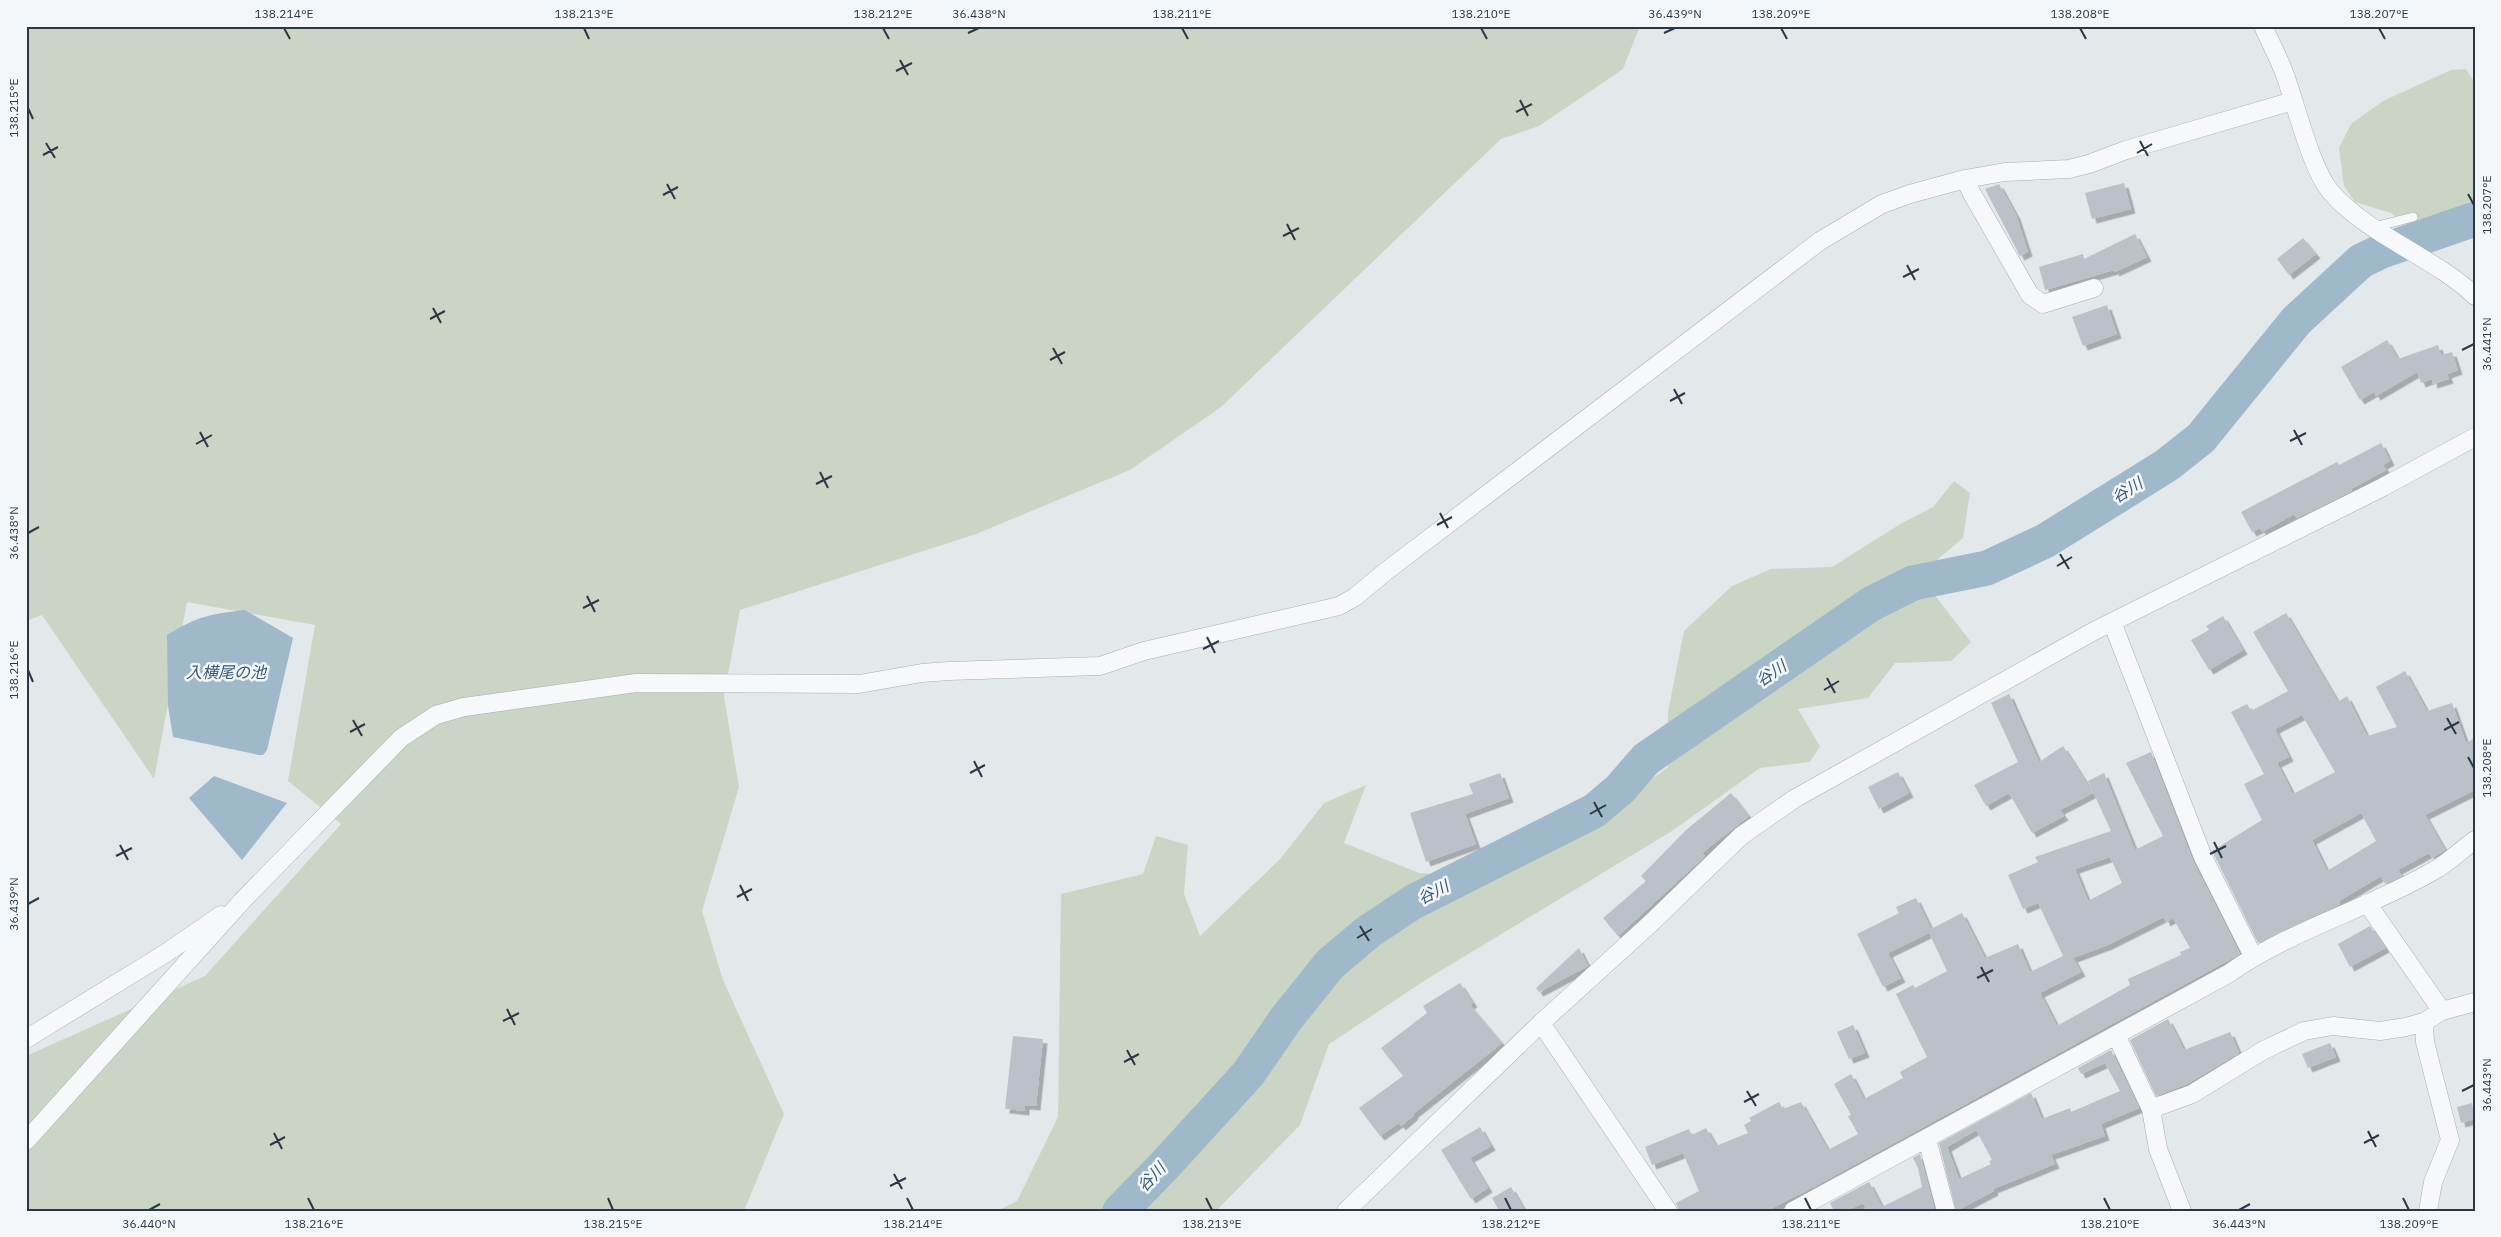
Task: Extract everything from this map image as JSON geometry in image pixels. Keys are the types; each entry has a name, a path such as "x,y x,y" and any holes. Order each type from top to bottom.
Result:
{"street":[{"path":"2263,26 2284,73 2320,172 2329,190 2349,210 2381,227 2475,296"},
{"path":"26,1141 244,899 401,738 436,715 464,707 636,683 859,684 940,671 1100,666 1144,651 1339,606 1356,597 1385,572 1820,241 1882,204 1965,179 2006,172 2069,169 2089,164 2126,150 2293,101"},
{"path":"1965,179 2030,296 2043,304 2094,288"},
{"path":"1346,1211 1540,1023 1650,924 1741,836 1802,794 2112,622 2383,487 2475,437"},
{"path":"2112,622 2203,857 2253,956"},
{"path":"1793,1211 2228,974 2253,956 2323,921 2367,903 2434,870 2456,857 2475,840"},
{"path":"26,1039 166,953 244,899"},
{"path":"2367,903 2442,1011"},
{"path":"2151,1110 2192,1094 2264,1050 2304,1031 2333,1026 2380,1031 2424,1022 2442,1011 2475,1002"},
{"path":"2424,1022 2425,1042 2450,1140 2433,1182 2428,1211"},
{"path":"1540,1023 1668,1211"},
{"path":"2116,1035 2151,1110 2158,1149 2182,1211"},
{"path":"1928,1139 1946,1211"}],"lane":[{"path":"2381,227 2413,217"}],"green space":[{"path":"26,26 1640,26 1623,69 1539,126 1501,139 1221,407 1130,470 976,534 740,610 724,696 739,787 702,911 723,980 784,1114 744,1211 26,1211 26,1056 205,976 341,824 288,781 315,625 187,602 154,779 42,615 26,621"},
{"path":"2466,69 2475,83 2475,199 2453,211 2408,225 2391,213 2355,202 2344,186 2339,148 2351,124 2383,101 2451,70"},
{"path":"1954,481 1970,493 1963,538 1931,565 1933,593 1971,642 1951,661 1895,663 1868,698 1798,709 1820,746 1810,762 1760,768 1672,831 1427,979 1329,1044 1300,1125 1216,1211 997,1211 1017,1201 1058,1117 1061,894 1143,874 1156,836 1188,845 1184,894 1200,936 1281,858 1324,803 1366,785 1344,843 1419,873 1491,878 1573,838 1668,767 1668,712 1684,631 1732,586 1771,569 1832,567 1902,523 1933,507"}],"water":[{"name":"入横尾の池","path":"245,610 293,638 267,750 263,755 173,737 168,706 167,635 205,617"},
{"path":"214,776 287,803 242,860 189,798"}],"building":[{"path":"2124,183 2131,209 2092,219 2085,193"},
{"path":"1999,184 2016,215 2028,252 2020,256 1985,189"},
{"path":"2135,234 2147,257 2115,272 2114,270 2045,290 2039,267 2083,254 2084,259"},
{"path":"2303,238 2316,254 2289,275 2277,259"},
{"path":"2107,305 2117,334 2083,346 2072,317"},
{"path":"2387,340 2398,359 2438,345 2441,355 2452,352 2458,370 2447,374 2449,379 2433,384 2432,379 2421,383 2417,372 2376,396 2374,392 2360,400 2341,367"},
{"path":"2381,443 2390,461 2383,465 2386,470 2351,489 2352,491 2297,518 2294,514 2262,532 2260,528 2252,532 2241,512 2337,462 2339,465"},
{"path":"2286,613 2338,702 2347,696 2367,736 2397,727 2376,687 2405,671 2427,711 2452,703 2466,743 2475,738 2475,790 2425,815 2445,850 2432,858 2429,853 2398,870 2402,876 2385,884 2381,876 2339,901 2340,904 2258,943 2212,851 2262,820 2244,784 2264,774 2231,712 2247,704 2251,711 2288,691 2253,632","holes":["2302,715 2335,772 2293,794 2277,763 2289,757 2275,729","2361,813 2376,841 2327,871 2312,840"]},
{"path":"2223,616 2243,650 2209,670 2191,640 2209,630 2206,626"},
{"path":"2009,694 2039,762 2063,746 2093,793 2060,810 2064,816 2032,833 2009,793 1986,806 1974,785 2018,762 1991,703"},
{"path":"2151,752 2193,861 2240,954 1767,1211 1679,1211 1676,1203 1699,1191 1683,1153 1652,1165 1645,1147 1689,1129 1692,1135 1706,1128 1716,1146 1748,1133 1744,1125 1751,1121 1749,1118 1779,1102 1783,1109 1801,1102 1828,1150 1858,1134 1848,1116 1851,1115 1834,1084 1851,1074 1864,1099 1903,1078 1900,1072 1927,1057 1896,994 1913,985 1915,988 1947,971 1929,933 1888,953 1901,978 1883,987 1857,934 1899,913 1896,907 1916,898 1931,929 1962,913 1985,958 2018,944 2030,972 2063,956 2038,903 2023,909 2008,875 2038,862 2035,857 2111,831 2088,781 2104,773 2135,850 2163,836 2126,763","holes":["2110,857 2122,883 2088,901 2075,869","2164,917 2166,922 2173,918 2190,948 2180,952 2181,955 2128,979 2130,985 2057,1026 2040,993 2081,972 2073,958 2108,945"]},
{"path":"1898,772 1909,793 1879,809 1868,787"},
{"path":"1500,773 1509,798 1465,814 1476,844 1426,862 1410,813 1473,794 1469,784"},
{"path":"1731,793 1749,816 1702,853 1705,856 1618,936 1603,918 1646,881 1641,876 1686,830"},
{"path":"2370,926 2385,948 2350,967 2338,944"},
{"path":"1579,948 1588,966 1539,992 1536,988"},
{"path":"1460,983 1473,1003 1470,1005 1502,1043 1413,1114 1401,1126 1399,1123 1380,1136 1359,1108 1403,1076 1381,1048 1427,1013 1423,1006"},
{"path":"2168,1019 2184,1050 2230,1032 2239,1053 2187,1084 2156,1096 2130,1040"},
{"path":"1853,1025 1865,1053 1849,1059 1837,1032"},
{"path":"1013,1036 1043,1039 1036,1106 1025,1105 1025,1111 1005,1109"},
{"path":"2330,1043 2336,1057 2308,1068 2302,1054"},
{"path":"2111,1050 2139,1108 2101,1124 2105,1136 2051,1155 2055,1164 1993,1189 1994,1191 1956,1211 1939,1143 2031,1093 2042,1119 2070,1108 2071,1112 2120,1091 2105,1063 2081,1074 2078,1068","holes":["1976,1130 1992,1160 1989,1161 1991,1164 1959,1179 1947,1147"]},
{"path":"2472,1103 2475,1119 2461,1123 2457,1107"},
{"path":"1480,1127 1491,1146 1470,1158 1488,1188 1471,1199 1441,1150"},
{"path":"1920,1154 1935,1211 1867,1211 1863,1203 1846,1211 1834,1211 1830,1203 1869,1182 1882,1207 1922,1187 1918,1168 1913,1158"},
{"path":"1511,1187 1525,1211 1499,1211 1492,1198"}],"waterway":[{"name":"谷川","path":"1120,1211 1248,1074 1286,1019 1330,964 1368,932 1413,902 1594,811 1620,789 1646,759 1871,604 1913,583 1987,568 2045,541 2167,465 2201,438 2296,321 2361,261 2382,251 2475,219"}]}
